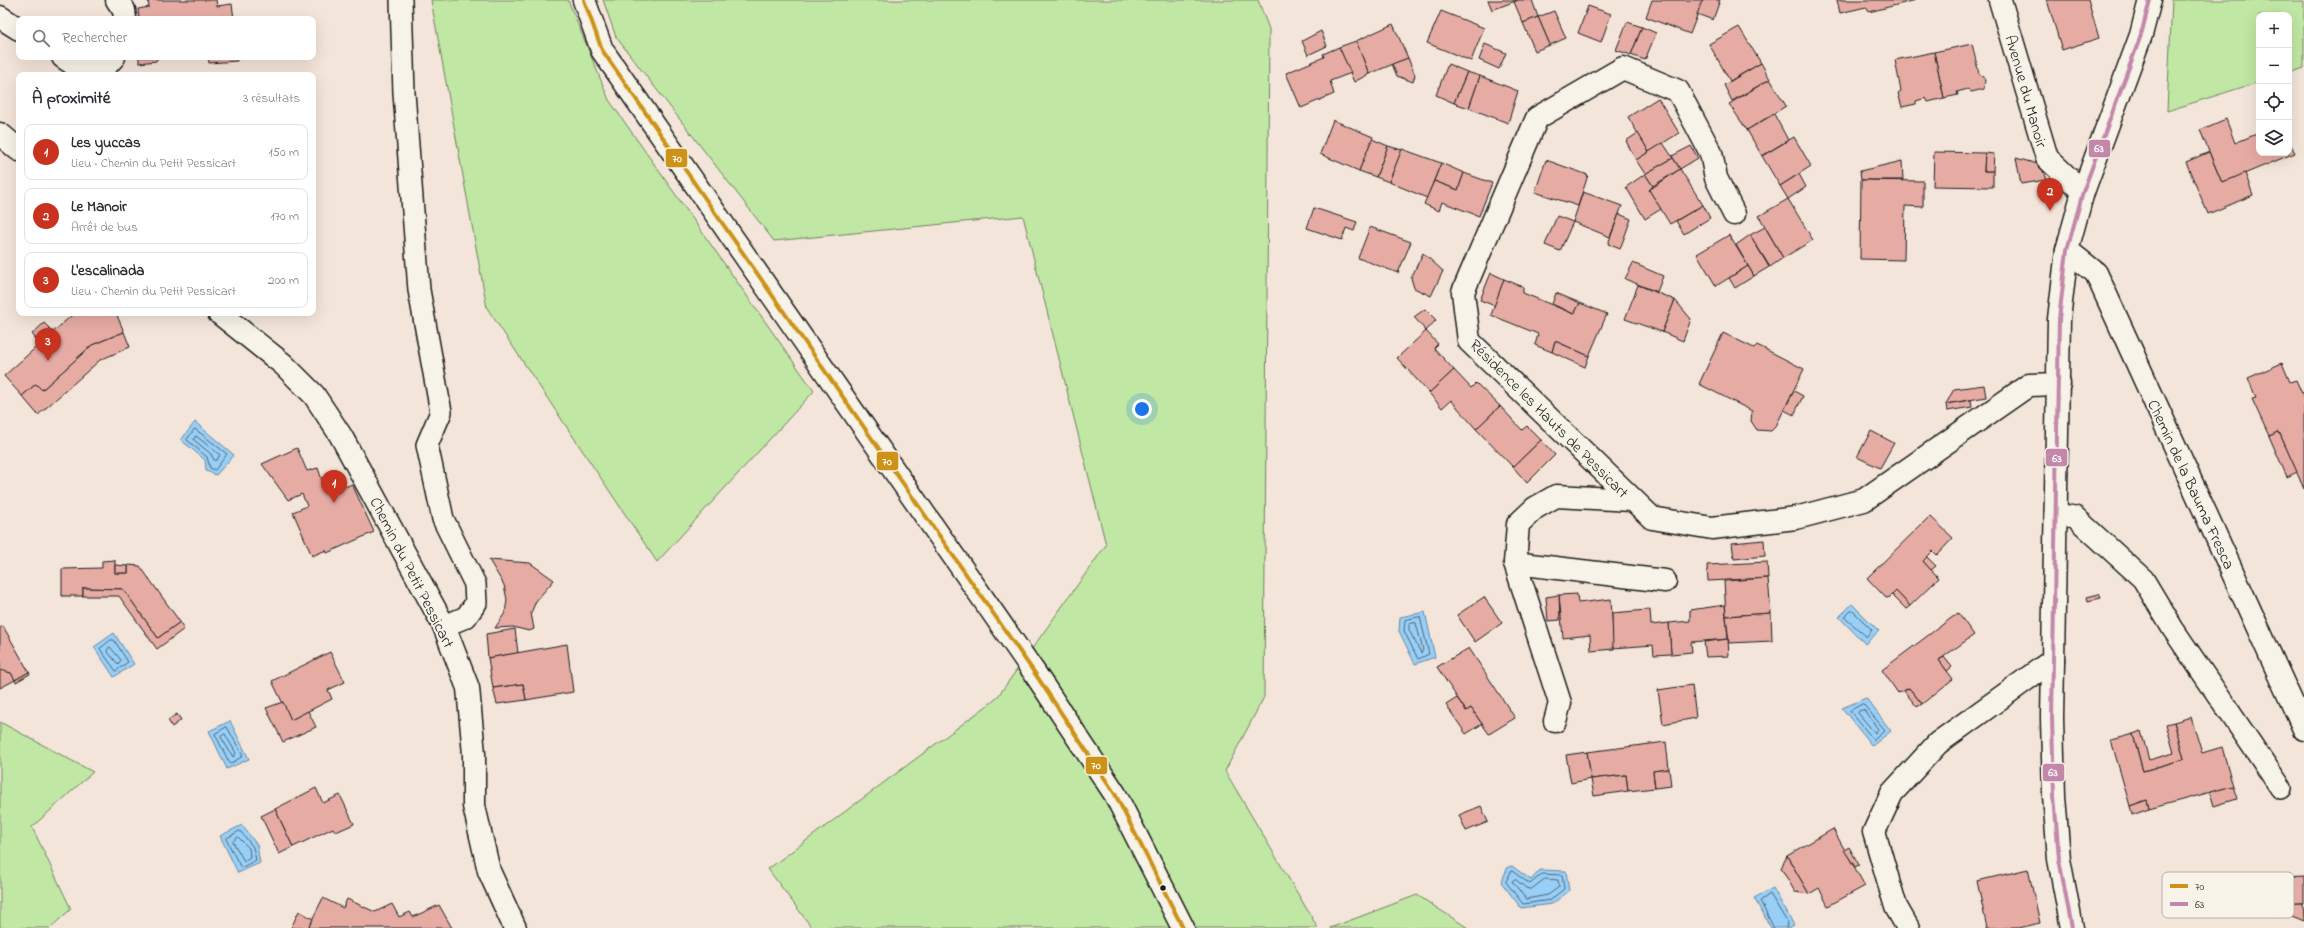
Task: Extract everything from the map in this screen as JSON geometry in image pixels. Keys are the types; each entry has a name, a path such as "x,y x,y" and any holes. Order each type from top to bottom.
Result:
{"street":[{"path":"117,0 124,10 125,16"},
{"path":"584,0 602,50 1034,672 1115,794 1183,928"},
{"name":"Avenue du Manoir","path":"2000,0 2047,158 2083,192"},
{"path":"2072,928 2059,859 2054,796 2052,718 2059,319 2067,250 2083,192 2141,35 2150,0"},
{"path":"0,17 16,27"},
{"path":"68,60 81,68 105,67 111,60"},
{"name":"Résidence les Hauts de Pessicart","path":"1734,214 1716,178 1711,153 1678,91 1623,68 1537,118 1463,292 1469,341 1652,518 1712,528 1796,518 1864,500 2029,385 2058,384"},
{"path":"0,134 16,147"},
{"name":"Chemin de la Bauma Fresca","path":"2067,250 2096,273 2304,728"},
{"name":"Chemin du Petit Pessicart","path":"223,316 284,364 314,395 341,436 444,626 468,688 474,754 474,806 489,871 515,928"},
{"name":"Résidence les Hauts de Pessicart","path":"1555,721 1560,703 1515,563 1518,524 1536,508 1556,496 1632,500"},
{"path":"1515,563 1665,581"},
{"path":"1908,928 1896,907 1874,832 1892,793 1938,743 2053,660"}],"lane":[{"path":"401,0 404,93 419,290 441,412 427,445 443,519 475,584 476,603 466,617 444,626"},
{"path":"2055,514 2075,517 2143,579 2173,629 2281,788"}],"green space":[{"path":"431,0 568,0 609,100 814,391 657,562 487,308"},
{"path":"603,0 1258,0 1269,29 1264,697 1225,771 1318,928 812,928 768,869 996,699 1106,545 1023,216 774,241 616,37"},
{"path":"2172,0 2304,0 2304,68 2292,72 2292,12 2256,12 2256,83 2167,111"},
{"path":"0,722 93,772 32,827 71,909 50,928 0,928"},
{"path":"1417,895 1468,928 1330,928"}],"water":[{"path":"195,422 234,455 216,475 206,471 205,460 181,440"},
{"path":"1852,604 1879,631 1865,644 1839,617"},
{"path":"1425,612 1435,657 1415,664 1399,631 1400,617"},
{"path":"114,633 134,664 114,677 94,647"},
{"path":"1866,698 1891,731 1872,746 1842,708"},
{"path":"230,721 249,759 227,769 209,731"},
{"path":"242,825 257,845 260,863 238,873 220,836"},
{"path":"1512,866 1531,880 1540,870 1566,871 1569,891 1552,904 1521,908 1501,882 1508,867"},
{"path":"1773,888 1794,925 1788,928 1771,928 1754,898"}],"building":[{"path":"148,0 216,0 217,6 232,4 234,16 139,16 138,9 149,7"},
{"path":"1488,0 1518,0 1492,10"},
{"path":"1518,0 1532,0 1538,17 1523,23 1514,2"},
{"path":"1652,0 1703,0 1690,34 1646,17"},
{"path":"1703,0 1720,0 1713,20 1697,14"},
{"path":"1837,0 1916,0 1869,12 1866,7 1840,13"},
{"path":"2047,0 2088,0 2099,38 2062,50"},
{"path":"1588,6 1611,14 1601,42 1578,33"},
{"path":"1441,11 1484,28 1471,61 1427,43"},
{"path":"1554,11 1566,38 1550,45 1538,17"},
{"path":"1538,17 1550,45 1535,51 1523,23"},
{"path":"1627,22 1642,27 1631,55 1616,50"},
{"path":"1393,24 1408,58 1369,74 1356,41"},
{"path":"1642,27 1656,33 1645,60 1631,55"},
{"path":"1739,27 1761,63 1730,81 1709,44"},
{"path":"1321,31 1327,46 1308,55 1302,41"},
{"path":"1356,41 1369,74 1354,82 1339,47"},
{"path":"1485,44 1506,53 1499,69 1479,60"},
{"path":"1972,44 1979,74 1983,76 1985,80 1984,89 1971,92 1968,89 1957,92 1958,95 1944,98 1934,52"},
{"path":"1339,47 1351,73 1330,81 1334,94 1301,108 1286,73 1324,57 1323,54"},
{"path":"1934,52 1944,98 1928,102 1926,98 1916,101 1916,104 1902,107 1898,93 1901,91 1895,60"},
{"path":"1408,58 1415,75 1413,82 1397,76 1392,64"},
{"path":"139,60 156,60 156,61 139,63"},
{"path":"208,60 237,60 237,61 209,63"},
{"path":"1761,63 1770,79 1732,101 1724,85"},
{"path":"1448,64 1467,72 1454,103 1436,95"},
{"path":"1467,72 1480,76 1469,108 1454,103"},
{"path":"1480,76 1518,91 1508,123 1469,108"},
{"path":"1770,79 1786,106 1747,130 1729,104"},
{"path":"1658,98 1679,133 1649,152 1628,117"},
{"path":"1774,114 1788,140 1762,156 1747,130"},
{"path":"2226,119 2235,143 2256,134 2256,156 2288,156 2222,183 2200,130"},
{"path":"1333,120 1373,137 1359,171 1320,154"},
{"path":"1638,133 1649,152 1636,160 1626,141"},
{"path":"1794,137 1811,166 1780,186 1762,156"},
{"path":"1372,139 1388,146 1376,177 1359,171"},
{"path":"1663,143 1673,158 1645,174 1636,160"},
{"path":"1388,146 1402,150 1389,182 1376,177"},
{"path":"1691,146 1698,158 1680,169 1672,156"},
{"path":"2292,147 2295,153 2292,154"},
{"path":"1402,149 1441,163 1427,198 1389,182"},
{"path":"1934,152 1985,153 1984,171 1993,171 1993,187 1933,186"},
{"path":"2209,152 2222,183 2245,173 2253,195 2208,214 2186,162"},
{"path":"1985,153 1994,154 1993,171 1984,171"},
{"path":"1673,158 1680,169 1653,186 1645,174"},
{"path":"2016,158 2041,165 2046,180 2021,184"},
{"path":"1546,160 1588,175 1578,206 1535,192"},
{"path":"1902,161 1903,180 1861,180 1860,171"},
{"path":"1441,163 1464,173 1458,190 1434,181"},
{"path":"1680,169 1703,205 1670,224 1649,190"},
{"path":"1464,173 1492,183 1479,216 1442,202 1439,211 1424,204 1434,181 1458,190"},
{"path":"1645,174 1653,186 1649,190 1661,209 1645,219 1626,187"},
{"path":"1799,174 1806,187 1788,199 1780,186"},
{"path":"1861,180 1923,181 1923,207 1905,206 1904,260 1860,259"},
{"path":"1583,192 1622,206 1610,237 1573,222"},
{"path":"1788,199 1813,240 1783,258 1759,216"},
{"path":"1703,205 1710,218 1684,234 1676,221"},
{"path":"1314,208 1357,222 1354,231 1346,228 1342,240 1307,228"},
{"path":"1619,214 1631,219 1620,249 1608,244"},
{"path":"1557,216 1573,222 1560,251 1545,245"},
{"path":"1370,227 1411,242 1398,273 1358,258"},
{"path":"1765,227 1783,258 1770,267 1750,235"},
{"path":"1729,235 1748,266 1716,286 1697,254"},
{"path":"1750,235 1769,267 1754,276 1736,245"},
{"path":"1423,253 1443,271 1431,296 1414,288 1411,278"},
{"path":"1633,263 1663,276 1657,292 1625,279"},
{"path":"1748,266 1754,276 1735,288 1729,278"},
{"path":"1491,273 1504,279 1495,306 1480,300"},
{"path":"1504,279 1523,287 1523,293 1574,314 1580,303 1607,314 1589,356 1555,341 1552,352 1535,345 1538,334 1491,315"},
{"path":"1638,285 1675,300 1662,332 1625,319"},
{"path":"1556,293 1580,303 1574,314 1552,304"},
{"path":"1675,300 1691,319 1683,341 1662,332"},
{"path":"1425,309 1436,320 1426,331 1414,317"},
{"path":"71,316 117,316 124,332 92,345 42,390 36,384 22,396 4,376"},
{"path":"44,323 53,332 40,344 32,334"},
{"path":"1426,331 1438,344 1434,348 1454,370 1429,393 1397,358"},
{"path":"124,332 130,347 100,360 38,415 22,396 36,384 42,390 92,345"},
{"path":"1723,333 1754,348 1757,345 1804,369 1776,426 1771,431 1757,430 1751,421 1752,411 1699,384"},
{"path":"1555,341 1589,356 1585,367 1552,352"},
{"path":"2282,363 2290,382 2296,380 2304,398 2304,489 2279,432 2269,436 2252,399 2256,398 2248,378"},
{"path":"1454,370 1471,388 1476,383 1500,406 1476,429 1451,400 1442,408 1429,393"},
{"path":"1984,385 1986,397 1946,404 1954,389"},
{"path":"1794,391 1803,396 1794,415 1784,410"},
{"path":"1971,400 1972,407 1947,411 1946,404"},
{"path":"1500,406 1522,430 1527,426 1541,440 1513,467 1476,429"},
{"path":"1871,431 1894,443 1880,468 1857,457"},
{"path":"2279,432 2297,472 2287,477 2269,436"},
{"path":"1541,440 1555,455 1527,483 1513,467"},
{"path":"297,448 307,471 318,468 324,486 337,480 340,489 352,484 374,532 327,553 326,550 312,556 293,512 307,506 302,494 288,500 262,464"},
{"path":"1930,516 1953,538 1937,555 1933,551 1923,561 1939,578 1910,606 1896,591 1890,597 1886,598 1867,578"},
{"path":"1764,540 1765,556 1734,559 1732,543"},
{"path":"1927,557 1936,566 1931,570 1923,561"},
{"path":"115,560 115,573 128,573 128,565 140,566 180,622 158,638 123,589 83,588 83,596 62,596 62,569 102,568 102,561"},
{"path":"489,560 530,563 554,580 536,601 531,613 534,629 529,631 513,627 495,628 505,613 507,600 504,585"},
{"path":"1767,562 1768,578 1708,581 1707,565"},
{"path":"115,565 128,566 128,573 115,573"},
{"path":"1768,578 1771,613 1726,616 1724,581"},
{"path":"83,588 123,589 158,638 180,622 184,629 157,649 119,596 83,596"},
{"path":"1896,591 1910,606 1906,609 1892,595"},
{"path":"1577,594 1578,603 1611,599 1614,649 1591,651 1590,635 1563,638 1559,595"},
{"path":"2099,594 2101,598 2088,601 2087,597"},
{"path":"1559,595 1560,620 1548,621 1546,597"},
{"path":"1484,597 1502,623 1475,642 1457,615"},
{"path":"1725,605 1728,639 1691,642 1692,652 1671,654 1669,623 1690,621 1690,610"},
{"path":"1650,610 1651,625 1669,623 1671,654 1654,655 1653,645 1613,648 1612,613"},
{"path":"1771,613 1772,641 1729,643 1726,616"},
{"path":"1958,613 1974,635 1939,660 1953,679 1922,704 1909,688 1898,693 1882,670"},
{"path":"3,626 29,672 15,680 11,673 0,670 0,628"},
{"path":"515,629 518,653 488,658 486,634"},
{"path":"1728,639 1729,656 1706,657 1704,642"},
{"path":"567,644 573,692 526,700 523,684 493,688 488,658"},
{"path":"1469,648 1515,718 1489,734 1471,708 1466,711 1437,667"},
{"path":"330,652 345,682 328,690 332,699 291,720 272,681"},
{"path":"1944,657 1952,667 1947,671 1939,660"},
{"path":"0,670 11,673 15,680 0,688"},
{"path":"29,672 30,674 16,682 15,680"},
{"path":"523,684 526,700 497,704 493,688"},
{"path":"1692,685 1696,718 1663,724 1658,690"},
{"path":"1909,688 1922,704 1917,707 1904,691"},
{"path":"1457,698 1466,711 1471,708 1482,724 1466,734 1446,705"},
{"path":"283,702 291,720 308,711 316,727 283,742 266,708"},
{"path":"177,714 181,720 172,727 168,720"},
{"path":"2191,717 2202,753 2222,747 2233,786 2149,809 2147,800 2130,806 2111,740 2133,734 2143,771 2184,759 2174,722"},
{"path":"2174,722 2184,759 2143,771 2133,734 2141,731 2149,760 2174,753 2166,724"},
{"path":"1666,742 1669,769 1653,771 1655,788 1628,791 1626,775 1591,779 1587,752"},
{"path":"1587,752 1591,779 1571,783 1566,755"},
{"path":"1669,769 1671,786 1655,788 1653,771"},
{"path":"1626,775 1628,791 1594,796 1591,779"},
{"path":"2233,786 2237,799 2214,806 2210,792"},
{"path":"316,788 323,803 340,795 354,824 336,832 333,828 293,847 275,809"},
{"path":"2147,800 2149,809 2132,815 2130,806"},
{"path":"1481,806 1488,822 1466,831 1459,815"},
{"path":"275,809 293,847 279,854 261,816"},
{"path":"1833,829 1865,886 1828,906 1819,888 1809,894 1787,856"},
{"path":"1849,847 1859,865 1855,867 1844,850"},
{"path":"1787,856 1809,894 1795,892 1781,868"},
{"path":"2028,869 2040,923 2019,928 1987,928 1977,881"},
{"path":"2304,877 2304,903 2294,903 2294,878"},
{"path":"323,898 343,908 347,899 375,912 392,904 399,917 410,912 413,917 439,905 452,928 308,928"},
{"path":"2294,903 2303,903 2304,921 2294,917"},
{"path":"299,911 313,919 308,928 291,928"}],"transit line":[{"name":"70","path":"584,0 602,50 1034,672 1115,794 1183,928"},
{"name":"63","path":"2072,928 2059,859 2054,796 2052,718 2059,319 2067,250 2083,192 2141,35 2150,0"}],"place":[{"name":"Le Manoir","path":"2050,211"},
{"name":"L'escalinada","path":"48,361"},
{"name":"Les yuccas","path":"334,503"}]}
